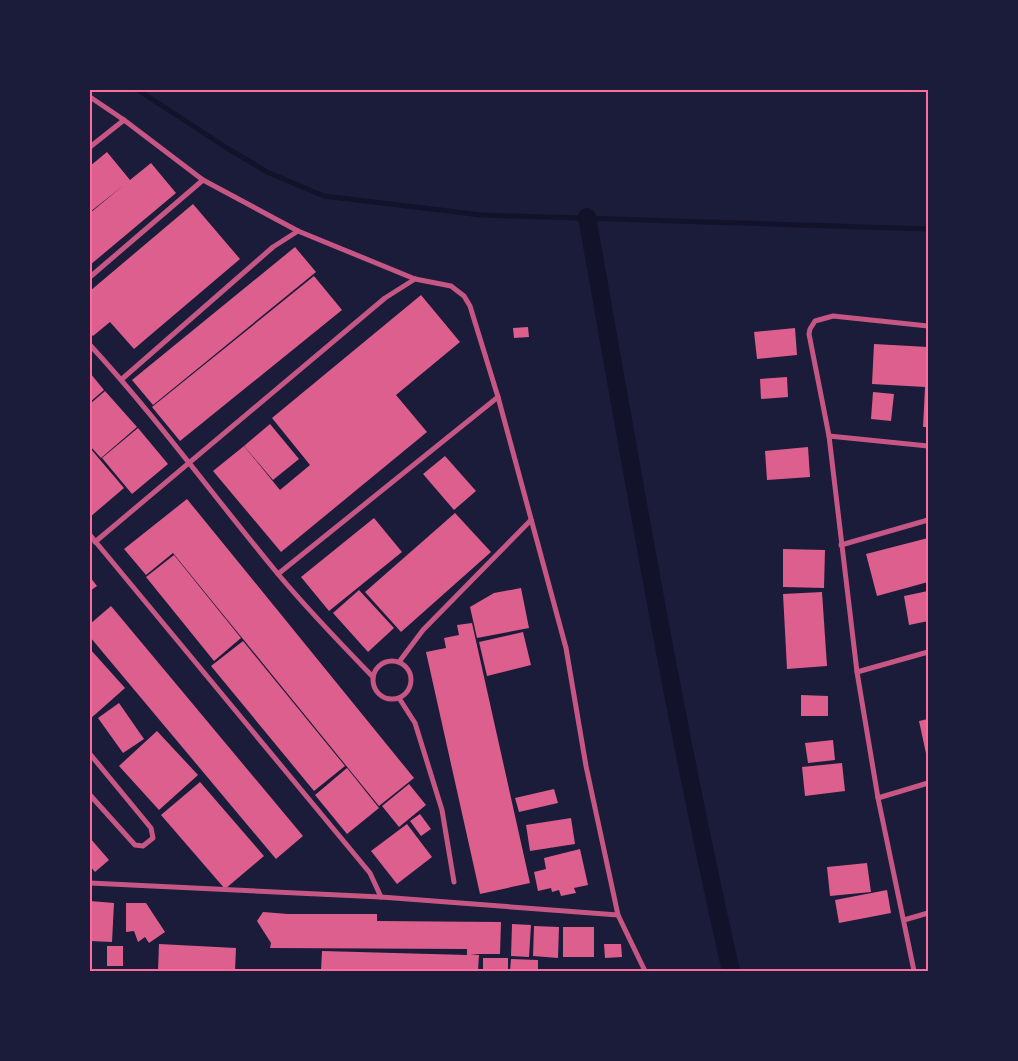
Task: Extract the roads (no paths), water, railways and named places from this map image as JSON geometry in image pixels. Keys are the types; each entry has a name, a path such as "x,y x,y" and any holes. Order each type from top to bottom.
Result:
{"street":[{"path":"90,97 124,120 203,180 298,231 415,279 451,286 464,296 470,306 498,397 566,648 586,766 618,915 645,971"},
{"path":"90,147 124,120"},
{"path":"90,277 203,180"},
{"path":"122,379 272,247 298,231"},
{"path":"95,542 385,298 415,279"},
{"path":"914,971 878,798 857,672 829,436 809,334 813,323 817,320 833,316 928,326"},
{"path":"90,345 122,379 278,574 329,633 373,676 375,690 380,695 392,699 400,698 408,691 412,680 408,669 400,662 393,660 380,665 373,676"},
{"path":"278,574 498,397"},
{"path":"829,436 928,446"},
{"path":"400,662 423,630 532,520"},
{"path":"841,545 928,520"},
{"path":"90,535 370,873 381,897"},
{"path":"857,672 928,652"},
{"path":"400,698 415,723 442,810 454,882"},
{"path":"90,754 151,828 153,835 151,840 143,846 135,845 90,794"},
{"path":"878,798 928,783"},
{"path":"90,883 381,897 618,915"},
{"path":"904,920 928,913"}],"waterway":[{"path":"138,90 267,172 324,196 481,215 928,229"},
{"path":"587,217 672,689 731,971"}]}
